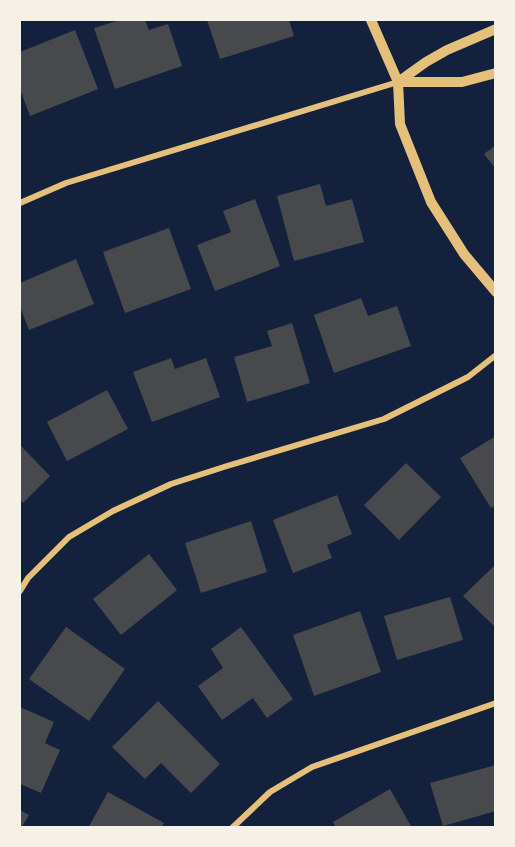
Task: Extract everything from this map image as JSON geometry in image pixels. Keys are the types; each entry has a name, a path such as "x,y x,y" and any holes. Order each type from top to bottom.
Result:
{"street":[{"path":"371,20 398,82 400,124 431,202 464,254 495,292"},
{"path":"398,82 447,50 495,29"},
{"path":"20,203 66,183 398,82 462,82 495,73"},
{"path":"20,591 28,578 69,537 113,511 171,484 384,420 468,377 495,355"},
{"path":"232,828 270,792 312,767 495,703"}],"building":[{"path":"120,20 145,20 149,30 168,24 182,66 115,89 94,28"},
{"path":"207,20 289,20 294,36 220,59"},
{"path":"75,30 98,89 30,116 20,89 20,52"},
{"path":"496,145 496,169 484,154"},
{"path":"320,184 326,206 352,199 364,242 294,261 277,196"},
{"path":"255,199 280,266 215,291 197,245 231,232 223,211"},
{"path":"169,228 191,289 125,313 103,252"},
{"path":"76,259 94,304 29,330 20,307 20,283"},
{"path":"361,298 368,316 397,306 411,346 334,373 314,315"},
{"path":"292,323 310,383 247,402 234,357 272,346 267,331"},
{"path":"171,358 175,369 206,358 220,397 152,422 133,372"},
{"path":"107,390 128,429 67,461 47,422"},
{"path":"496,436 496,505 491,508 460,458"},
{"path":"20,445 50,476 23,503 20,499"},
{"path":"406,463 441,497 399,540 364,505"},
{"path":"337,495 352,534 327,545 332,558 293,573 273,520"},
{"path":"251,521 267,572 201,593 185,543"},
{"path":"149,554 177,590 121,635 93,599"},
{"path":"496,564 496,628 463,596"},
{"path":"450,597 463,640 397,660 384,616"},
{"path":"360,611 381,672 314,696 293,635"},
{"path":"66,627 125,669 89,721 29,679"},
{"path":"241,627 293,699 267,718 253,698 222,720 198,686 223,668 211,649"},
{"path":"158,701 220,764 191,793 161,763 145,779 112,747"},
{"path":"20,707 54,722 45,743 60,750 41,793 20,784"},
{"path":"496,765 496,811 443,826 430,783"},
{"path":"390,789 412,828 336,828 333,822"},
{"path":"108,792 164,823 161,828 88,828"},
{"path":"20,810 29,815 21,828 20,828"}]}
